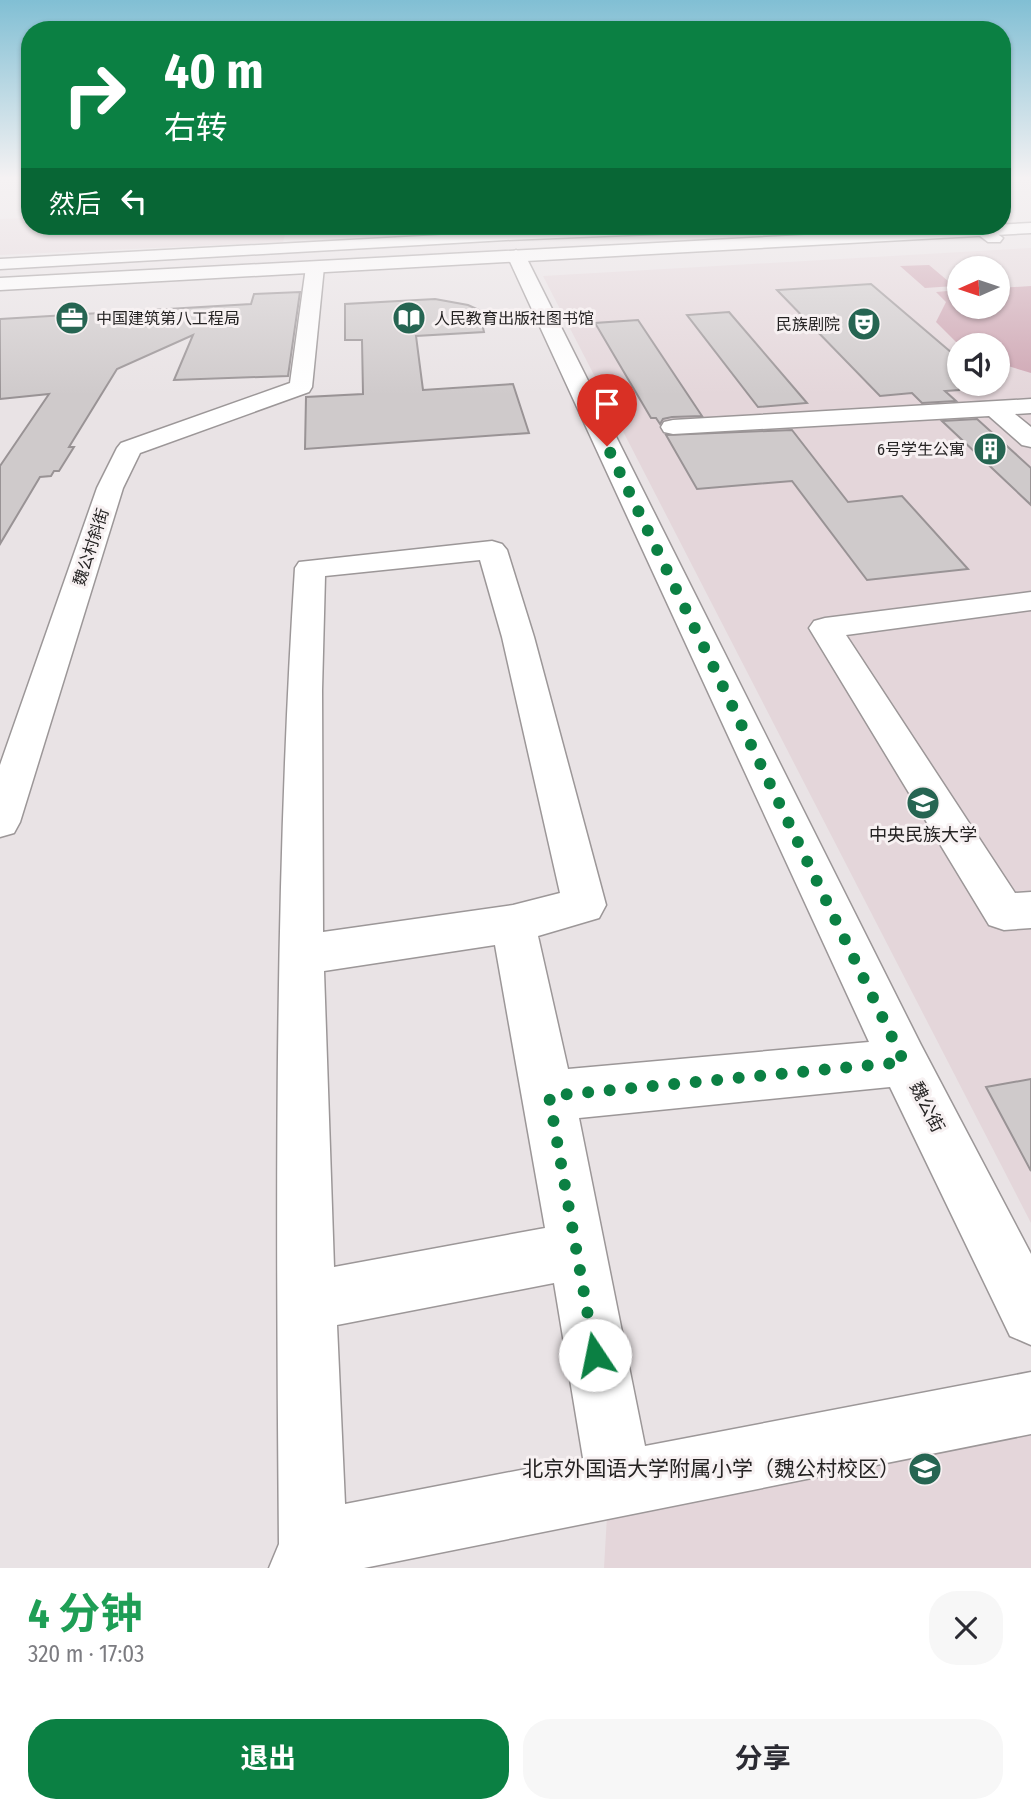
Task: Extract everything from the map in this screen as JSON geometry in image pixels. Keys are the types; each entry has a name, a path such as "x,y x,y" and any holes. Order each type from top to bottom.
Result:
{"street":[{"path":"0,264 259,249"},
{"path":"0,273 393,249"},
{"path":"0,284 630,249"},
{"name":"魏公街","path":"516,255 904,1062 1031,1315"},
{"name":"魏公村斜街","path":"0,822 110,488 130,448 301,387 314,267"},
{"path":"673,427 1031,405"},
{"path":"994,408 1031,440"},
{"path":"301,955 513,924 584,905 518,637 492,550 310,568 303,692 301,955 309,1556 620,1484 1031,1403"},
{"path":"1031,601 825,628 1004,912 1031,910"},
{"path":"513,924 549,1096 575,1251 620,1484"},
{"path":"549,1096 904,1062"},
{"path":"306,1302 575,1251"}],"shaded area":[{"path":"0,249 127,249 0,255"},
{"name":"中央民族大学","path":"1031,249 1031,1223 543,276"},
{"path":"929,265 947,280 947,286 925,288 900,266"},
{"path":"1031,286 1031,373 1010,367 1010,333 947,333 936,322 946,302 936,292 947,291 947,319 1010,319 1010,287"},
{"name":"北京外国语大学附属小学（魏公村校区）","path":"1031,1423 1031,1568 604,1568 607,1516"}],"building":[{"name":"民族剧院","path":"871,284 947,349 945,391 947,396 956,401 922,403 912,393 880,396 777,290"},
{"path":"300,292 288,376 174,380 193,335 117,369 69,447 74,447 59,471 54,471 51,476 40,477 0,544 0,466 49,394 0,399 0,319 251,304 254,294"},
{"path":"435,299 468,305 479,310 484,332 416,336 423,390 513,384 529,433 305,449 306,397 363,394 362,340 345,340 345,304"},
{"path":"729,312 807,403 758,407 687,315"},
{"path":"638,320 702,416 672,417 663,419 660,424 656,418 651,418 595,323"},
{"name":"6号学生公寓","path":"977,419 1031,468 1031,505 942,421"},
{"path":"792,430 848,502 902,496 968,569 867,580 792,481 697,489 666,435"},
{"path":"1031,1079 1031,1171 986,1087"}],"place":[{"name":"中国建筑第八工程局","path":"72,318"},
{"name":"人民教育出版社图书馆","path":"409,318"},
{"name":"民族剧院","path":"864,324"},
{"name":"6号学生公寓","path":"990,449"},
{"name":"中央民族大学","path":"923,803"},
{"name":"北京外国语大学附属小学（魏公村校区）","path":"925,1469"}],"route":[{"path":"595,1355 549,1096 904,1062 607,446"}]}
